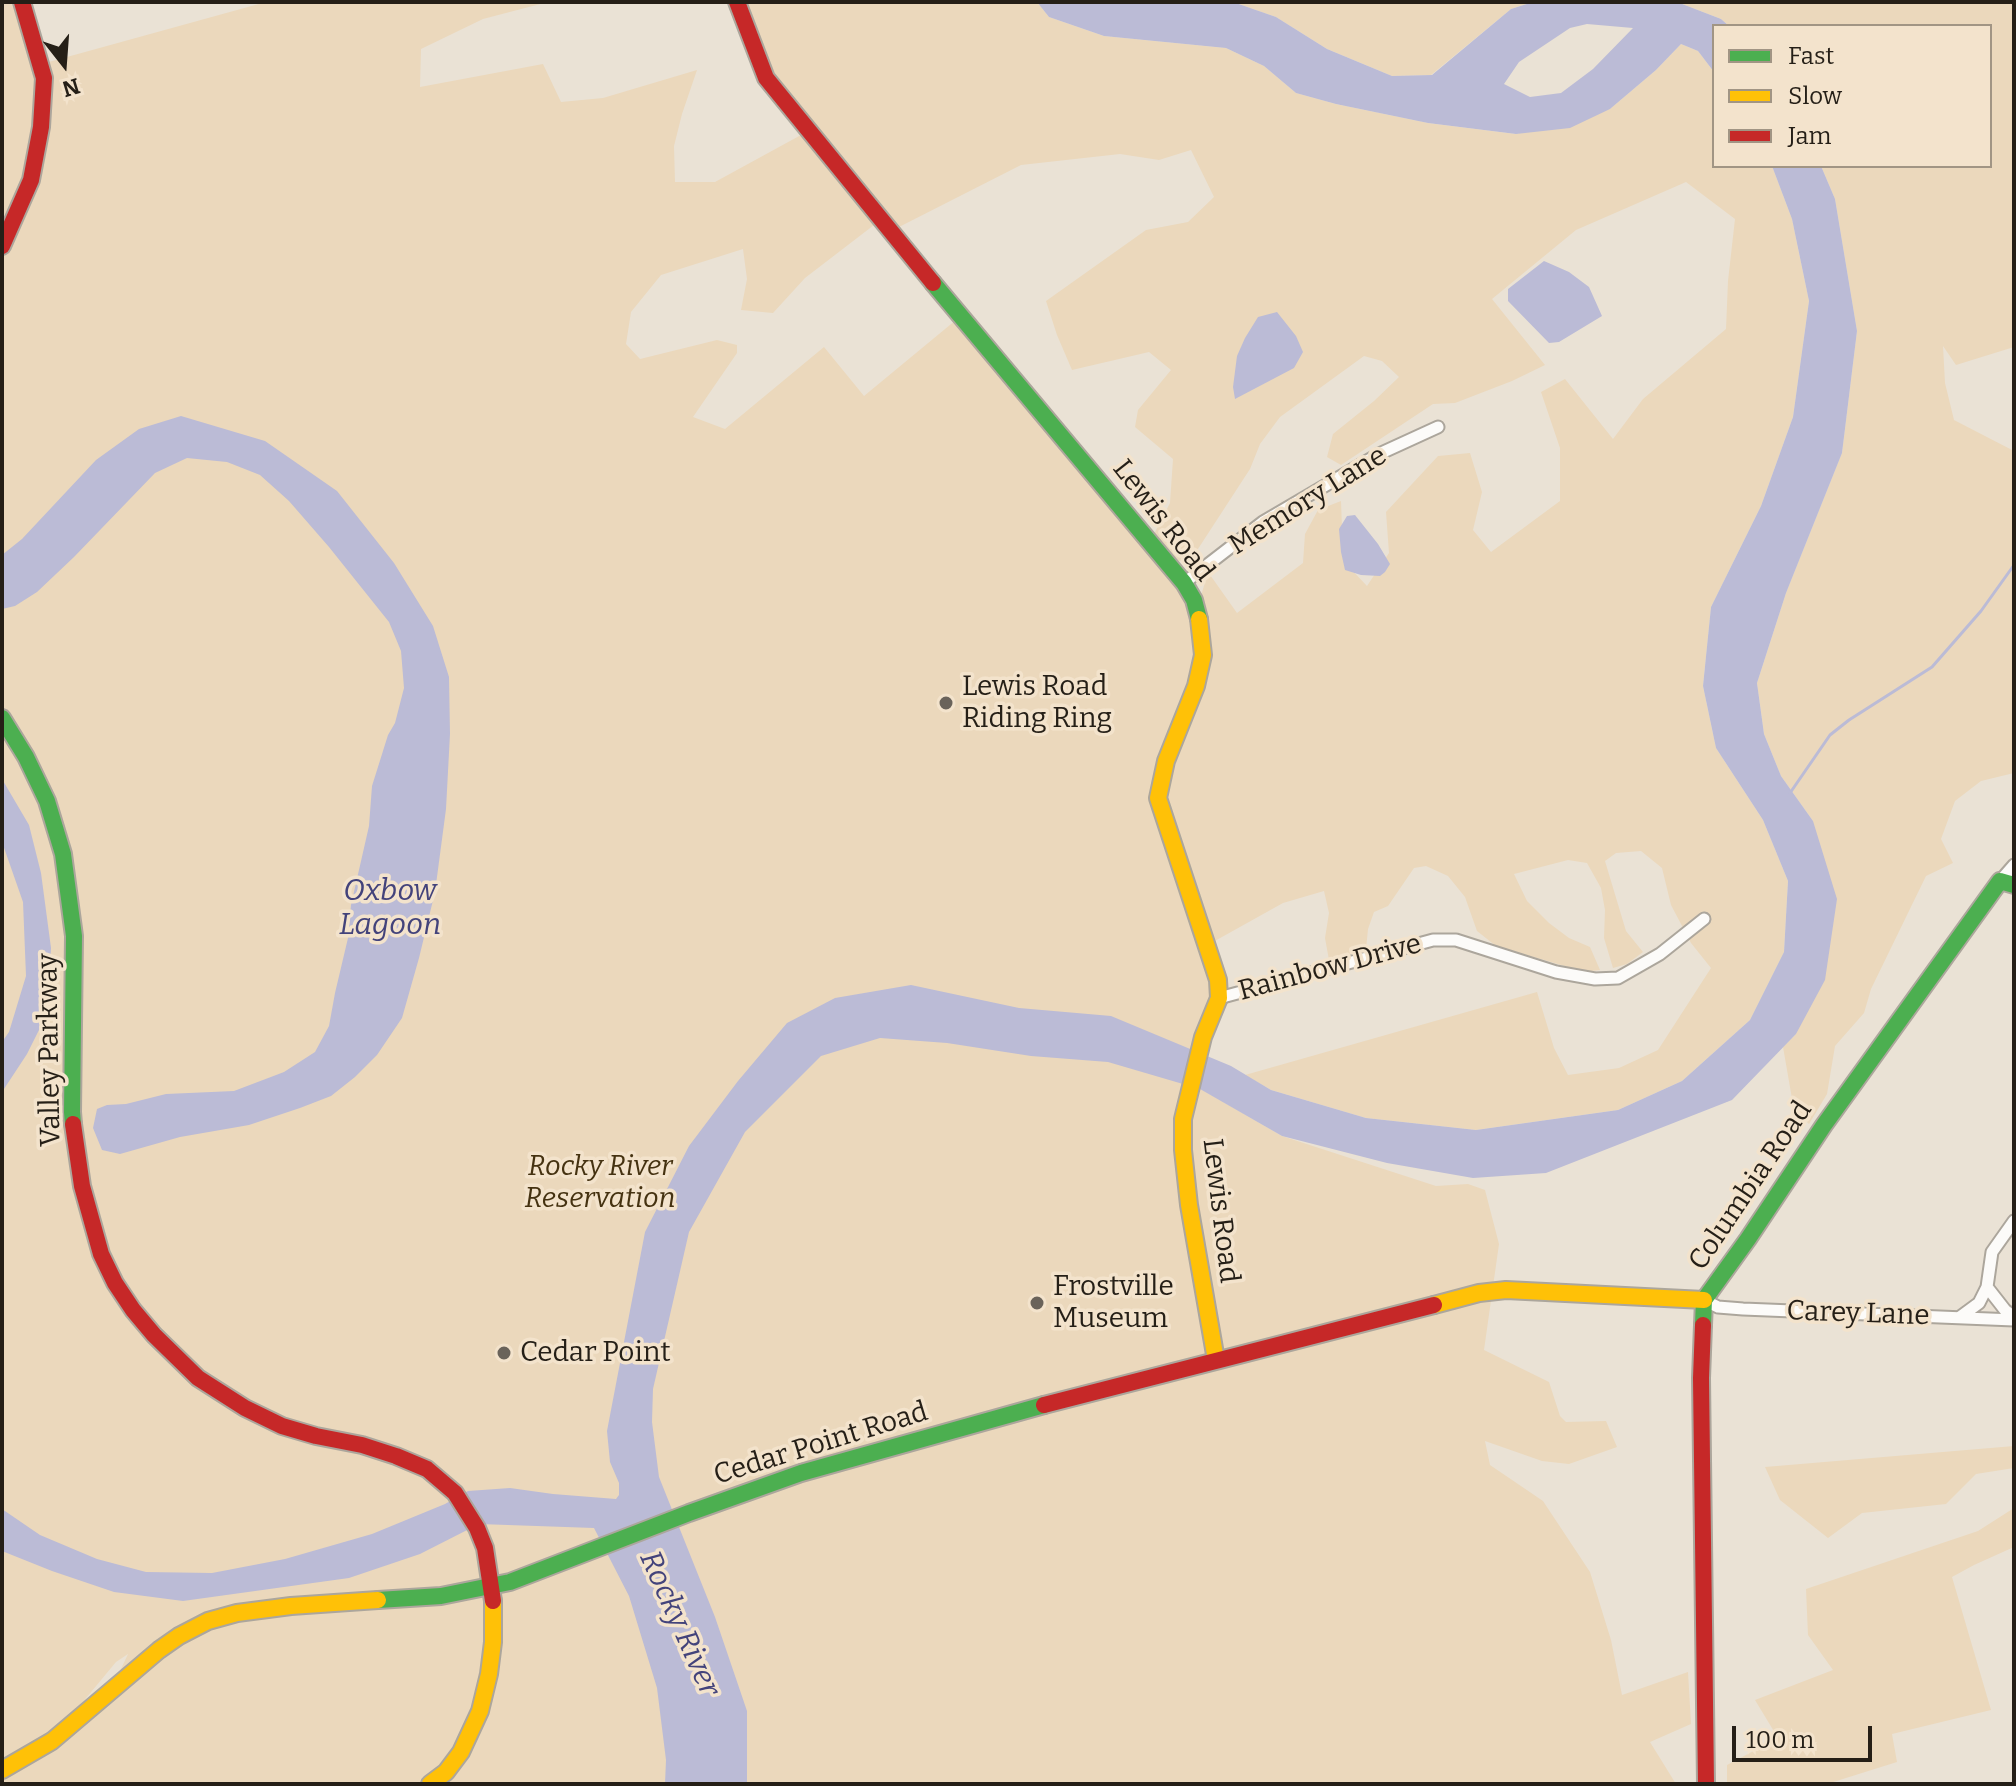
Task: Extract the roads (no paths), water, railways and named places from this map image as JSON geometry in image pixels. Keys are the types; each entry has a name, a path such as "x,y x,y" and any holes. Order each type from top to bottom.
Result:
{"street":[{"path":"2,246 31,180 41,127 44,78 22,2"},
{"name":"Lewis Road","path":"737,2 766,78 977,337 1184,583 1194,600 1201,627 1203,655 1196,686 1166,761 1158,798 1218,980 1219,998 1203,1037 1183,1119 1189,1205 1216,1360"},
{"name":"Memory Lane","path":"1184,583 1263,522 1379,454 1438,427"},
{"name":"Valley Parkway","path":"2,718 26,757 47,801 63,854 74,936 72,1112 82,1186 101,1254 115,1283 154,1335 192,1374 245,1408 282,1426 396,1456 427,1469 455,1493 477,1528 485,1548 494,1608 489,1674 480,1711 461,1752 446,1772 430,1784"},
{"name":"Columbia Road","path":"1706,1784 1701,1388 1704,1300 1824,1125 2007,883 2014,865"},
{"name":"Rainbow Drive","path":"1219,998 1433,940 1456,940 1556,972 1595,979 1618,978 1660,954 1704,919"},
{"path":"1958,1318 1979,1303 1987,1287 1992,1252 2014,1221"},
{"path":"1987,1287 2014,1319"},
{"name":"Cedar Point Road","path":"2,1770 52,1741 159,1650 208,1621 237,1613 291,1606 441,1596 491,1587 526,1577 801,1473 1025,1410 1479,1293 1506,1290 1704,1300"},
{"name":"Carey Lane","path":"1704,1300 1718,1307 1743,1309 2014,1319"}],"water":[{"path":"1037,2 1233,2 1276,17 1327,49 1392,76 1432,75 1511,9 1533,2 1677,2 1727,24 1712,24 1712,69 1698,51 1681,44 1610,109 1570,128 1516,134 1428,123 1296,93 1264,66 1226,48 1104,36 1049,17","holes":["1587,24 1633,28 1593,69 1561,93 1530,97 1504,84 1519,62 1570,28"]},
{"name":"Rocky River","path":"1773,168 1822,168 1835,199 1857,331 1842,453 1786,593 1757,683 1764,734 1781,776 1813,821 1837,899 1825,980 1796,1034 1732,1100 1546,1173 1473,1178 1387,1163 1282,1136 1200,1089 1108,1062 880,1038 821,1056 745,1132 689,1232 653,1389 652,1422 659,1477 715,1617 747,1711 747,1784 665,1784 666,1760 657,1688 629,1596 594,1528 479,1524 420,1554 349,1578 183,1601 114,1592 2,1551 2,1509 40,1535 97,1559 146,1572 212,1573 285,1559 372,1534 445,1504 468,1491 510,1488 616,1499 619,1483 610,1462 607,1431 645,1232 689,1146 738,1081 787,1023 835,998 911,985 1019,1008 1111,1016 1231,1066 1271,1090 1366,1118 1476,1130 1618,1110 1682,1081 1750,1020 1784,952 1788,881 1763,820 1716,748 1703,686 1711,607 1761,506 1793,417 1809,301 1792,219"},
{"path":"1544,261 1569,272 1589,287 1602,316 1559,342 1549,343 1508,301 1508,289"},
{"path":"1277,312 1296,336 1303,352 1294,368 1235,399 1233,387 1237,356 1245,338 1258,317"},
{"name":"Oxbow Lagoon","path":"181,416 265,441 337,491 394,563 433,626 449,677 446,809 435,892 419,958 402,1018 377,1055 331,1096 300,1108 249,1125 180,1137 120,1154 102,1150 93,1128 97,1109 166,1094 234,1091 284,1072 315,1052 329,1026 348,938 351,905 369,826 372,786 404,688 401,651 389,622 289,501 260,475 227,462 187,458 155,473 37,592 15,606 2,609 2,555 22,539 96,460 139,429"},
{"path":"1355,515 1390,564 1380,576 1345,570 1339,529 1347,516"},
{"path":"2,779 29,825 41,873 51,948 42,1024 2,1092 2,1042 9,1032 26,976 23,902 2,842"}],"waterway":[{"path":"1790,793 1830,735 1932,667 1981,611 2014,565"}],"place":[{"name":"Lewis Road Riding Ring","path":"946,703"},
{"name":"Frostville Museum","path":"1037,1303"},
{"name":"Cedar Point","path":"504,1353"}],"park label":[{"name":"Rocky River Reservation","path":"600,1183"}]}
